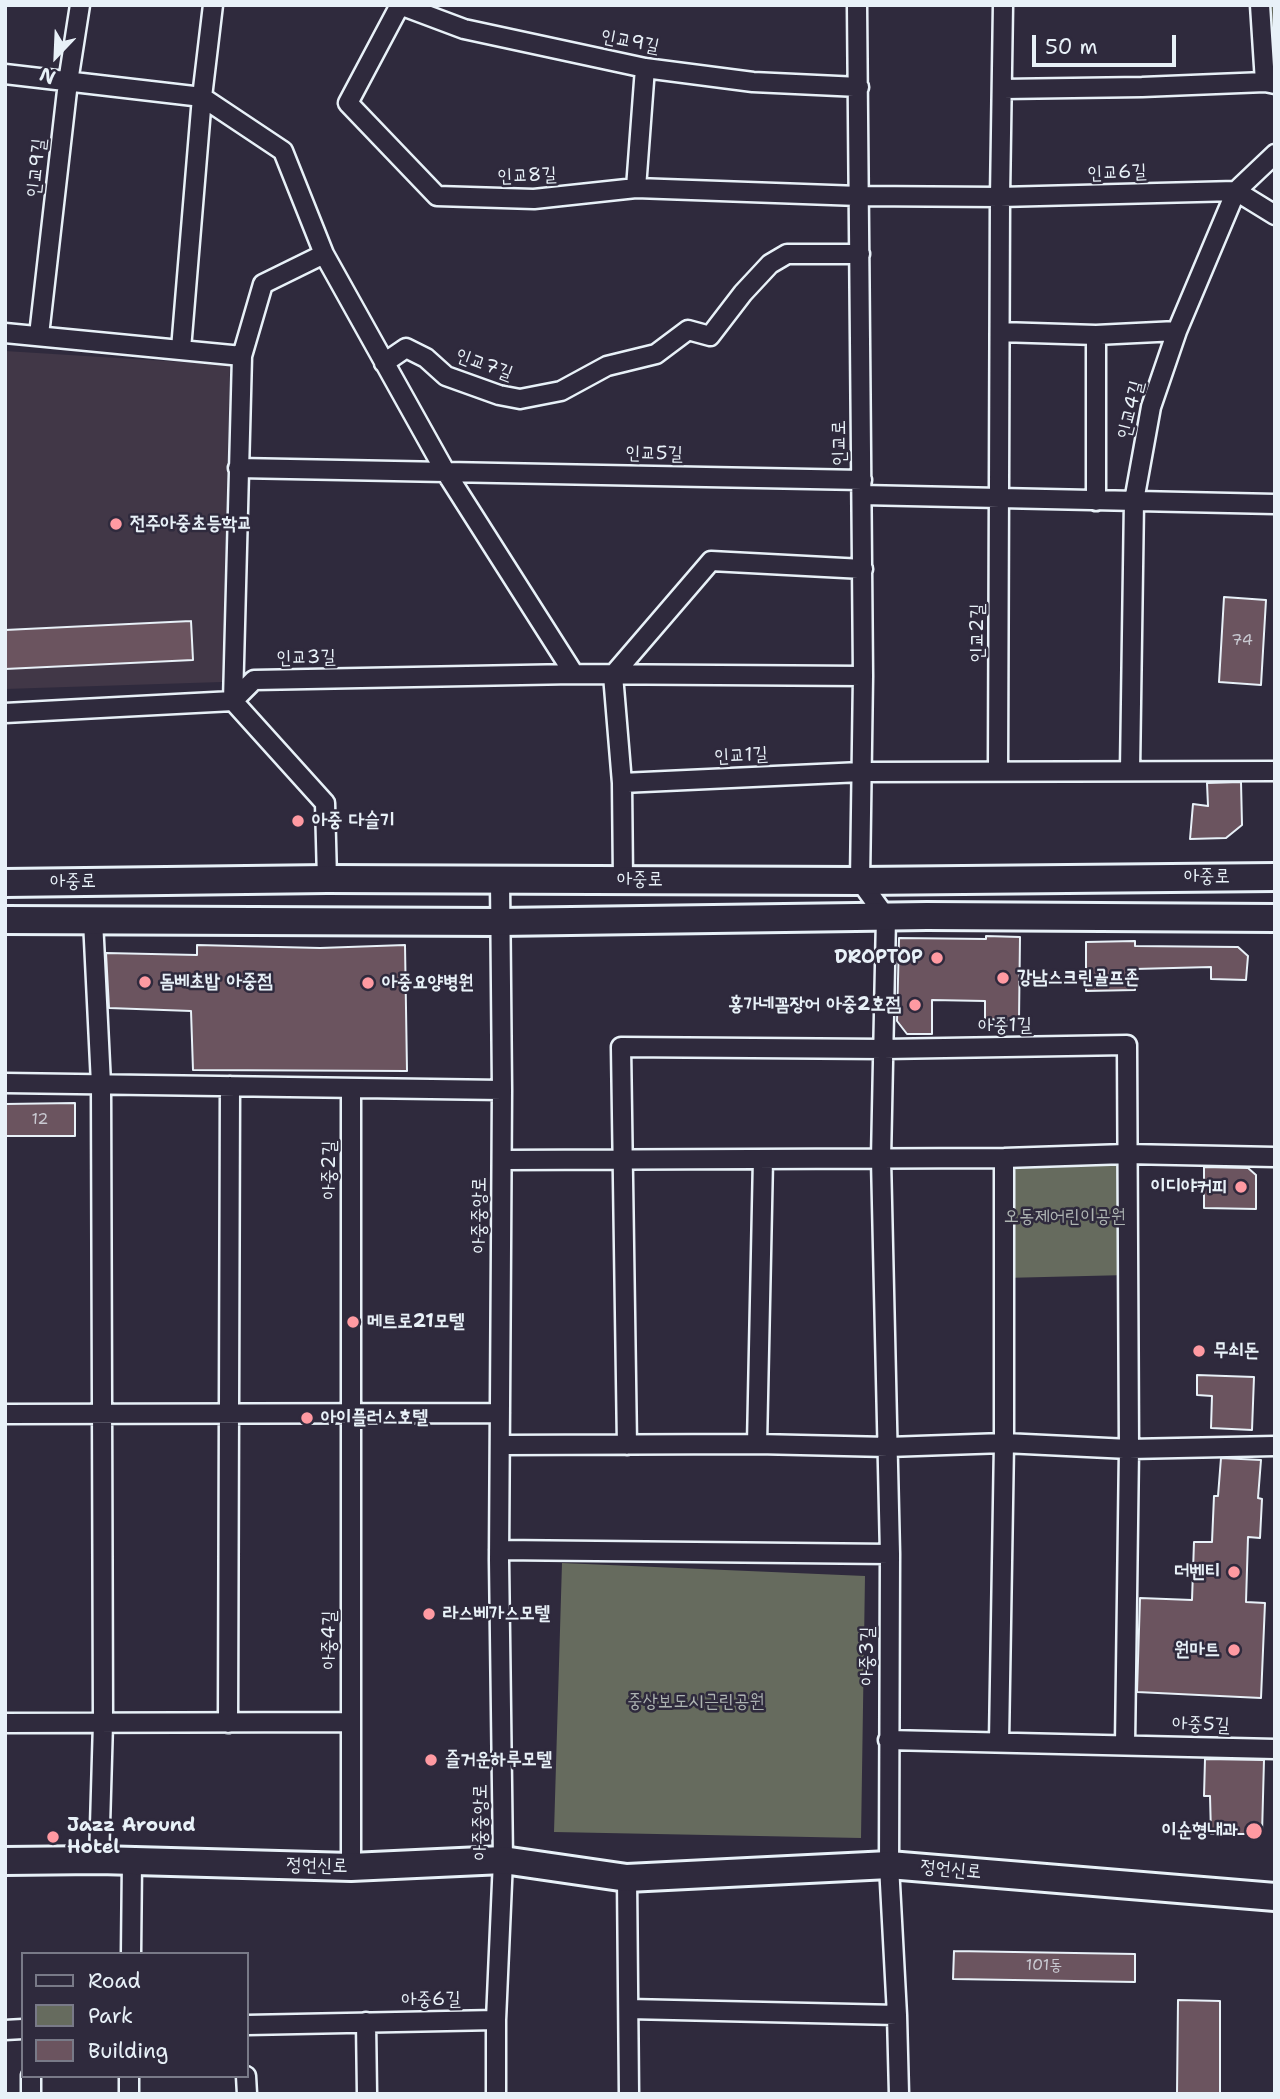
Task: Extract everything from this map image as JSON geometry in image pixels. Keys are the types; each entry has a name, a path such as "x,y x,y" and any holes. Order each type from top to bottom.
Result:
{"street":[{"name":"인교9길","path":"39,335 68,82 80,5"},
{"path":"181,349 202,97 213,5"},
{"name":"인교9길","path":"400,5 464,29 645,68 753,82 859,87"},
{"name":"인교8길","path":"400,5 348,103 437,196 534,199 636,188 859,197"},
{"name":"인교로","path":"858,5 863,569 860,881"},
{"path":"1000,496 1003,5"},
{"path":"1003,89 1142,88 1270,83 1260,5"},
{"path":"636,188 645,68"},
{"path":"5,75 202,97 283,151 324,254 384,363 445,471 574,674"},
{"path":"1000,332 1096,335 1177,331 1236,191 1275,154"},
{"path":"1236,191 1275,215"},
{"name":"인교6길","path":"859,197 1000,197 1236,191"},
{"path":"324,254 263,284 242,356 233,701 324,803 327,879"},
{"name":"인교7길","path":"384,363 406,348 426,358 446,376 499,395 520,399 561,391 607,366 656,354 688,330 710,336 770,264 787,254 860,254"},
{"name":"인교4길","path":"1130,770 1134,500 1151,407 1177,331"},
{"path":"5,333 242,356"},
{"name":"인교4길","path":"1096,335 1096,501"},
{"name":"인교5길","path":"238,468 445,471 862,488"},
{"path":"862,488 1096,501 1275,504"},
{"name":"인교2길","path":"998,770 1000,496"},
{"path":"622,880 622,783 613,675 711,562 863,569"},
{"name":"인교3길","path":"233,701 254,680 574,674 863,676"},
{"path":"5,713 233,701"},
{"path":"861,772 1275,771"},
{"name":"인교1길","path":"622,783 861,772"},
{"name":"아중로","path":"5,883 327,879 860,881 1275,877"},
{"name":"아중중앙로","path":"496,2094 496,2020 503,1860 499,1550 502,1445 500,881"},
{"path":"860,881 886,917 881,1158"},
{"name":"아중로","path":"5,920 500,922 886,917 1275,918"},
{"name":"아중로","path":"93,920 101,1084"},
{"name":"아중1길","path":"884,1049 1127,1045 1129,1449"},
{"path":"627,1445 621,1047 884,1049"},
{"path":"5,1083 502,1090"},
{"path":"99,1860 103,1723 101,1084"},
{"path":"229,1723 230,1086"},
{"name":"아중2길","path":"351,1088 351,1253"},
{"path":"502,1160 1004,1158 1126,1154 1275,1157"},
{"name":"아중3길","path":"881,1158 890,1554 889,1864 899,2094"},
{"path":"999,1741 1004,1443 1004,1158"},
{"path":"757,1444 763,1159"},
{"name":"아중4길","path":"351,1253 351,1867"},
{"path":"5,1414 500,1413"},
{"path":"502,1445 757,1444 888,1447 1004,1443 1129,1449 1275,1446"},
{"path":"1125,1744 1129,1449"},
{"path":"499,1550 890,1554"},
{"path":"5,1723 351,1722"},
{"name":"아중5길","path":"888,1740 1275,1749"},
{"name":"정언신로","path":"5,1861 99,1860 351,1867 503,1860 627,1878 889,1864 1275,1897"},
{"path":"131,1952 132,1862"},
{"path":"627,1878 629,2094"},
{"path":"629,2009 897,2015"},
{"name":"아중6길","path":"248,2025 496,2020"},
{"path":"366,2022 367,2094"}],"shaded area":[{"name":"전주아중초등학교","path":"5,351 230,365 222,682 5,689"}],"green space":[{"path":"1260,5 1275,5 1275,84"},
{"name":"오동제어린이공원","path":"1126,1154 1128,1275 1003,1278 1004,1158"},
{"name":"중상보도시근린공원","path":"562,1563 865,1576 861,1838 554,1832"}],"building":[{"path":"1224,597 1266,600 1261,685 1219,682"},
{"path":"191,621 193,660 5,669 5,630"},
{"path":"1241,782 1242,825 1226,838 1190,839 1193,804 1208,806 1207,783"},
{"path":"986,936 1020,937 1019,1020 985,1019 985,1001 932,1000 932,1034 907,1034 897,1021 899,938 986,939"},
{"path":"1135,941 1135,946 1238,947 1248,956 1246,980 1211,979 1211,967 1135,969 1135,990 1086,991 1086,942"},
{"path":"197,945 320,948 405,945 407,1071 193,1070 191,1011 109,1008 106,953 197,955"},
{"path":"75,1103 75,1136 5,1136 5,1104"},
{"path":"1204,1167 1248,1168 1256,1175 1256,1209 1204,1208"},
{"path":"1197,1375 1254,1377 1252,1430 1211,1428 1212,1396 1197,1395"},
{"path":"1221,1458 1261,1460 1258,1498 1262,1499 1260,1538 1248,1537 1246,1602 1265,1603 1261,1698 1137,1692 1140,1598 1192,1600 1194,1542 1212,1542 1214,1496 1218,1496"},
{"path":"1205,1759 1264,1760 1262,1834 1211,1834 1210,1796 1204,1796"},
{"path":"954,1951 1135,1954 1135,1982 953,1979"},
{"path":"1178,2000 1220,2001 1220,2094 1177,2094"}],"place":[{"name":"전주아중초등학교","path":"116,524"},
{"name":"아중 다슬기","path":"298,821"},
{"name":"DROPTOP","path":"937,958"},
{"name":"강남스크린골프존","path":"1003,978"},
{"name":"돔베초밥 아중점","path":"145,982"},
{"name":"아중요양병원","path":"368,983"},
{"name":"홍가네꼼장어 아중2호점","path":"915,1005"},
{"name":"이디야커피","path":"1241,1187"},
{"name":"메트로21모텔","path":"353,1322"},
{"name":"무쇠돈","path":"1199,1351"},
{"name":"아이플러스호텔","path":"307,1418"},
{"name":"더벤티","path":"1234,1572"},
{"name":"라스베가스모텔","path":"429,1614"},
{"name":"원마트","path":"1234,1650"},
{"name":"즐거운하루모텔","path":"431,1760"},
{"name":"이순형내과","path":"1254,1831"},
{"name":"Jazz Around Hotel","path":"53,1837"}]}
